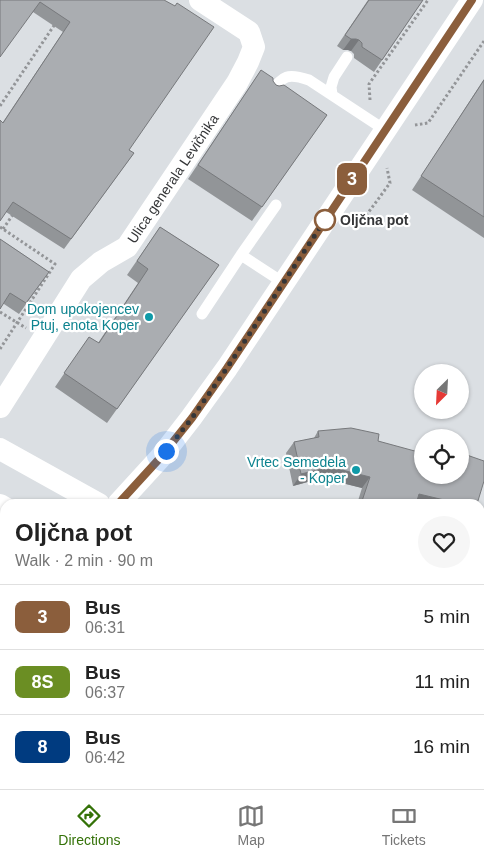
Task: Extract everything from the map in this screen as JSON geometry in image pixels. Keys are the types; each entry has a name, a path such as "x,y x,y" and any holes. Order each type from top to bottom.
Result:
{"street":[{"name":"Ulica generala Levičnika","path":"0,407 81,279 101,262 127,247 237,83 248,62 254,47 249,32 200,0"},
{"path":"123,499 160,458 192,418 284,282 378,126 472,0"},
{"path":"0,449 90,499"}],"lane":[{"path":"332,95 330,87 347,57"},
{"path":"270,93 281,79 288,76 297,76 310,80 378,126"},
{"path":"202,314 276,205"},
{"path":"241,255 284,282"}],"path":[{"path":"378,126 369,84 428,0"},
{"path":"0,106 60,16"},
{"path":"0,349 55,264 2,228 14,212"},
{"path":"0,312 43,339"}],"building":[{"path":"0,0 164,0 175,6 177,3 214,27 129,150 134,153 71,239 13,202 0,221 0,120 3,123 70,22 40,2 0,57"},
{"path":"369,0 423,0 382,60 362,47 362,43 359,40 351,39 345,35"},
{"path":"261,70 273,78 276,85 284,85 327,115 262,207 198,165"},
{"path":"484,80 484,217 421,176"},
{"name":"Dom upokojencev Ptuj, enota Koper","path":"160,227 219,265 117,409 64,373 89,337 99,343 148,269 137,261"},
{"path":"0,239 49,272 26,303 10,293 0,309"},
{"name":"Vrtec Semedela - Koper","path":"351,428 379,434 378,441 414,451 414,484 469,484 469,456 484,461 484,481 479,499 440,499 419,494 418,499 363,499 370,477 330,467 301,474 294,442 319,437 318,431"}],"bus line":[{"name":"3","path":"123,499 160,458 192,418 472,0"}],"place":[{"name":"Oljčna pot","path":"325,220"},
{"name":"Dom upokojencev Ptuj, enota Koper","path":"149,317"},
{"name":"Vrtec Semedela - Koper","path":"356,470"}],"route":[{"path":"166,451 227,368 325,220"}]}
